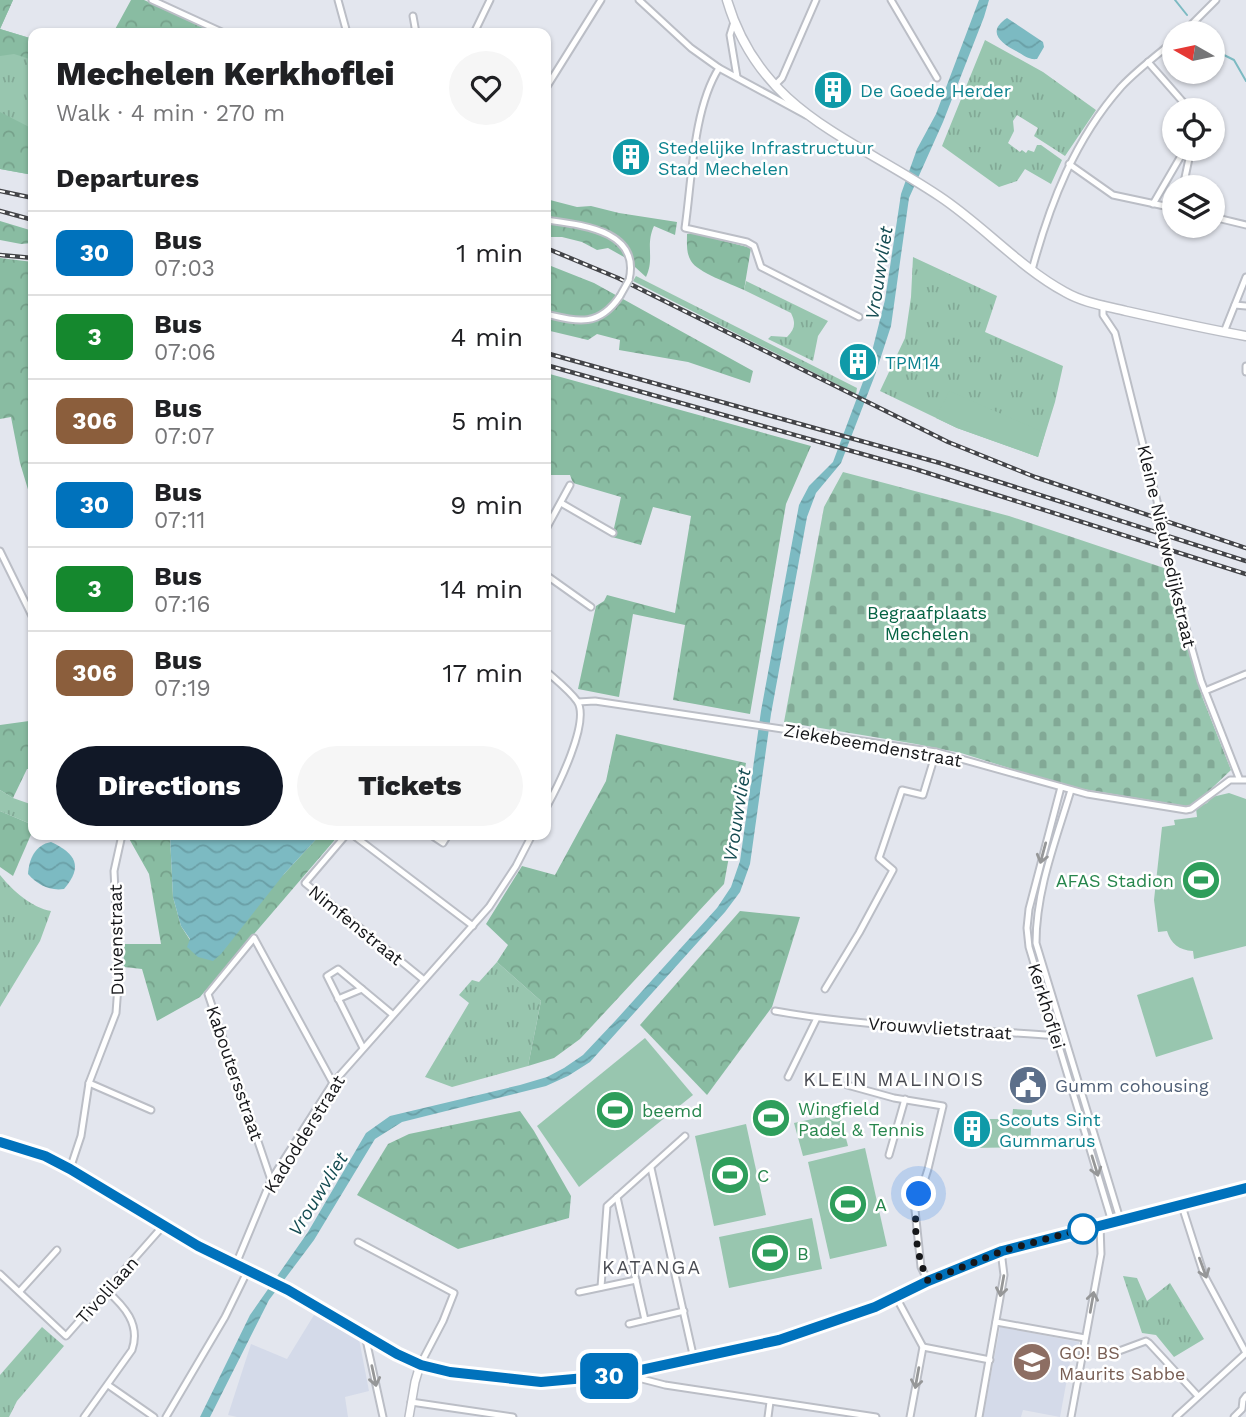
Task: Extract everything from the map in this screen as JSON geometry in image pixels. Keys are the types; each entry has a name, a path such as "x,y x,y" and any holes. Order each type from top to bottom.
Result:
{"main road":[{"path":"727,0 748,51 774,87 806,116 940,197 1032,270 1065,292 1103,305 1246,336"},
{"path":"0,1142 45,1156 70,1169 163,1226 284,1288 421,1365 450,1372 541,1382 601,1378 814,1330 1002,1251 1246,1188"}],"street":[{"path":"152,0 214,28"},
{"path":"338,0 346,28"},
{"path":"476,28 490,0"},
{"path":"551,80 601,0"},
{"path":"639,0 691,48 719,68 806,116"},
{"path":"774,87 782,78 816,0"},
{"path":"891,0 937,78"},
{"path":"1195,21 1216,0"},
{"path":"413,16 415,28"},
{"path":"734,22 730,35 737,77"},
{"path":"1032,270 1043,228 1069,164 1081,143 1121,87 1162,51"},
{"path":"1148,62 1180,98"},
{"path":"719,68 712,79 702,109 685,228 747,242 754,246 761,267 859,317"},
{"path":"1153,204 1178,161"},
{"path":"1069,164 1113,195 1162,206"},
{"path":"1225,220 1246,226"},
{"path":"551,221 601,231 618,240 631,260 629,280 611,310 598,318 579,320 551,315"},
{"path":"1224,332 1246,277"},
{"name":"Kleine Nieuwedijkstraat","path":"1103,305 1103,315 1115,333 1157,501 1166,558 1205,691 1243,779"},
{"path":"1235,305 1246,306"},
{"path":"551,520 570,485"},
{"path":"561,503 613,533"},
{"path":"0,551 28,606"},
{"path":"551,579 591,607"},
{"path":"1205,691 1246,674"},
{"path":"551,676 578,702 580,722 565,768 551,797"},
{"name":"Ziekebeemdenstraat","path":"578,702 595,701 936,752 1087,794 1185,810 1230,780 1243,779"},
{"path":"825,989 893,870 879,858 902,790 923,795 936,752"},
{"name":"Kerkhoflei","path":"1061,787 1034,886 1027,928 1028,947 1116,1220"},
{"name":"Kerkhoflei","path":"1071,790 1041,889 1036,914 1036,943 1116,1220"},
{"name":"Duivenstraat","path":"70,1169 81,1136 89,1083 116,1013 119,972 114,871 121,840"},
{"name":"Nimfenstraat","path":"342,840 305,883 424,980"},
{"path":"360,840 473,926"},
{"name":"Kadodderstraat","path":"236,1264 271,1180 332,1083 489,907 529,840"},
{"name":"Kaboutersstraat","path":"271,1180 208,995 254,938 332,1083"},
{"path":"363,1048 327,976 338,969 392,1014"},
{"path":"338,999 362,989"},
{"name":"Vrouwvlietstraat","path":"775,1011 817,1018 1064,1037"},
{"path":"788,1077 817,1018"},
{"path":"89,1083 151,1110"},
{"path":"847,1085 943,1106 915,1210 921,1267 928,1281"},
{"path":"889,1155 905,1099"},
{"path":"601,1287 607,1206 685,1136"},
{"path":"651,1168 694,1359"},
{"path":"617,1196 645,1320"},
{"path":"1176,1417 1246,1353 1204,1275 1181,1203"},
{"path":"1071,1417 1101,1254 1100,1225"},
{"name":"Tivolilaan","path":"0,1274 66,1336 163,1226"},
{"path":"358,1242 454,1293 421,1365 409,1417"},
{"path":"20,1291 57,1250"},
{"path":"979,1417 1004,1275 1002,1251"},
{"path":"166,1417 225,1317 248,1270"},
{"path":"579,1292 636,1280"},
{"path":"84,1417 132,1350 135,1338 126,1310 106,1290"},
{"path":"896,1297 923,1347 910,1417"},
{"path":"629,1324 684,1311"},
{"path":"996,1322 1085,1338"},
{"path":"365,1335 383,1417"},
{"path":"1119,1351 1146,1341 1198,1396"},
{"path":"923,1347 990,1360"},
{"path":"635,1371 642,1379 665,1385 876,1417"},
{"path":"108,1385 154,1417"},
{"path":"1234,1417 1242,1409 1246,1396"},
{"path":"411,1402 457,1413 513,1417"},
{"path":"768,1417 770,1402"}],"shaded area":[{"path":"314,1315 359,1339 369,1391 345,1397 348,1417 228,1415 251,1344 287,1359"},
{"name":"GO! BS Maurits Sabbe","path":"1000,1327 1079,1342 1079,1347 1073,1346 1060,1417 1023,1410 1021,1417 983,1417"}],"green space":[{"path":"0,0 13,0 0,29"},
{"path":"0,0 13,0 0,29"},
{"path":"131,0 144,0 206,28 116,28"},
{"path":"0,29 28,37 28,174 0,169"},
{"path":"0,29 28,37 28,58 14,54 0,56"},
{"path":"985,40 1043,72 1096,110 1065,156 1034,136 1038,128 1017,115 1013,121 1014,131 1008,143 1026,153 1028,150 1034,152 1037,145 1041,145 1062,160 1051,184 1025,169 1017,181 999,187 942,146"},
{"path":"0,112 28,126 28,174 0,169"},
{"path":"551,200 577,207 591,206 677,222 675,235 654,226 646,277 624,257 608,248 597,250 582,242 551,237"},
{"path":"0,221 28,229 28,243 0,240"},
{"path":"693,233 751,248 744,290 694,265 689,258 687,244 687,234"},
{"path":"913,257 997,296 985,332 1063,366 1038,457 957,428 880,391 905,338"},
{"path":"0,258 28,261 28,489 11,417 0,419"},
{"path":"551,266 594,283 753,371 750,383 688,362 619,350 620,340 597,334 588,340 551,331"},
{"path":"636,276 857,388 856,394 633,281"},
{"path":"746,281 828,321 818,336 813,361 768,339 771,336 787,337 794,326 793,317 791,313 744,290"},
{"path":"551,374 811,446 786,504 750,714 673,700 685,625 633,614 619,697 578,689 596,606 604,601 607,595 675,613 691,516 653,507 641,545 612,537 621,497 573,483 570,475 551,475"},
{"path":"949,391 1045,433 1038,457 936,418"},
{"name":"Begraafplaats Mechelen","path":"843,472 1009,516 1164,568 1203,699 1231,770 1192,807 1070,787 961,753 784,722 824,507"},
{"path":"28,721 28,769 13,798 0,790 0,725"},
{"path":"616,734 746,763 724,884 580,1039 554,1058 528,1066 541,1001 497,962 508,945 486,924 522,866 555,875 606,781"},
{"path":"0,790 28,803 28,823 0,811"},
{"name":"AFAS Stadion","path":"1229,793 1246,799 1246,946 1194,959 1193,951 1176,945 1167,931 1158,932 1154,900 1162,827 1175,825 1174,820 1197,817 1196,808 1207,803 1212,797"},
{"path":"0,811 28,823 29,840 13,876 0,867"},
{"path":"130,840 170,840 173,897 181,926 190,940 284,874 315,840 335,840 200,997 157,1021 142,969 124,967 123,944 161,944 149,874"},
{"path":"0,875 23,898 51,911 40,941 0,1007"},
{"path":"740,911 800,917 772,1007 707,1095 640,1025"},
{"path":"497,962 541,1001 528,1066 452,1087 425,1077 469,1003 459,995 472,980 479,982"},
{"path":"1193,977 1213,1039 1156,1057 1137,995"},
{"name":"beemd","path":"645,1038 693,1095 579,1187 537,1126"},
{"path":"1013,1109 1032,1110 1030,1147 972,1148 979,1121 1012,1119"},
{"path":"520,1111 571,1196 569,1218 458,1249 357,1195 388,1144 409,1134"},
{"path":"835,1114 841,1119 848,1146 803,1156 794,1123"},
{"name":"C","path":"746,1124 766,1215 714,1226 695,1136"},
{"name":"A","path":"865,1148 887,1246 830,1259 808,1162"},
{"name":"B","path":"812,1218 822,1269 729,1288 719,1237"},
{"path":"1123,1276 1137,1278 1147,1301 1170,1283 1204,1339 1174,1357 1156,1335 1142,1333"},
{"path":"42,1327 64,1346 17,1401 9,1417 0,1417 0,1375"}],"water":[{"path":"979,0 989,0 984,17 943,122 909,198 891,326 875,375 841,463 816,493 807,517 771,714 750,864 740,892 590,1062 546,1086 402,1122 375,1139 314,1240 269,1300 210,1417 200,1417 250,1315 308,1232 366,1133 390,1116 520,1085 547,1077 564,1068 583,1055 616,1020 717,908 731,887 740,861 761,711 799,505 809,486 833,462 867,371 885,300 901,194 917,149 936,114"},
{"path":"1007,18 1043,42 1044,47 1037,59 1024,56 998,37 997,28"},
{"path":"170,840 315,840 213,961 198,957 187,947 190,939 181,926 173,897"},
{"path":"51,842 66,851 74,861 74,874 64,889 44,886 28,874 34,854 41,846"}],"waterway":[{"path":"1175,0 1187,15"},
{"path":"1225,56 1234,60 1246,81"}],"railway":[{"path":"0,191 28,197"},
{"path":"0,211 28,219"},
{"path":"551,250 618,278 948,442 1035,477 1246,548"},
{"path":"0,255 28,258"},
{"path":"551,354 940,463 1246,561"},
{"path":"551,366 912,468 1246,574"}],"bus line":[{"name":"30","path":"0,1142 45,1156 70,1169 198,1246 288,1290 397,1354 421,1365 450,1372 541,1382 601,1378 779,1340 840,1321 971,1262 1002,1251 1246,1188"}],"place":[{"name":"De Goede Herder","path":"833,90"},
{"name":"Stedelijke Infrastructuur Stad Mechelen","path":"631,157"},
{"name":"TPM14","path":"858,362"},
{"name":"AFAS Stadion","path":"1201,880"},
{"name":"Gumm cohousing","path":"1028,1085"},
{"name":"beemd","path":"615,1110"},
{"name":"Wingfield Padel & Tennis","path":"771,1118"},
{"name":"Scouts Sint Gummarus","path":"972,1129"},
{"name":"C","path":"730,1175"},
{"name":"A","path":"848,1204"},
{"name":"B","path":"770,1253"},
{"name":"GO! BS Maurits Sabbe","path":"1032,1362"}],"district":[{"name":"KLEIN MALINOIS","path":"894,1079"},
{"name":"KATANGA","path":"652,1267"}],"route":[{"path":"919,1194 915,1220 921,1267 928,1281 1002,1251 1083,1229"}],"water label":[{"name":"Vrouwvliet","path":"879,273"},
{"name":"Vrouwvliet","path":"737,815"},
{"name":"Vrouwvliet","path":"318,1194"}]}
